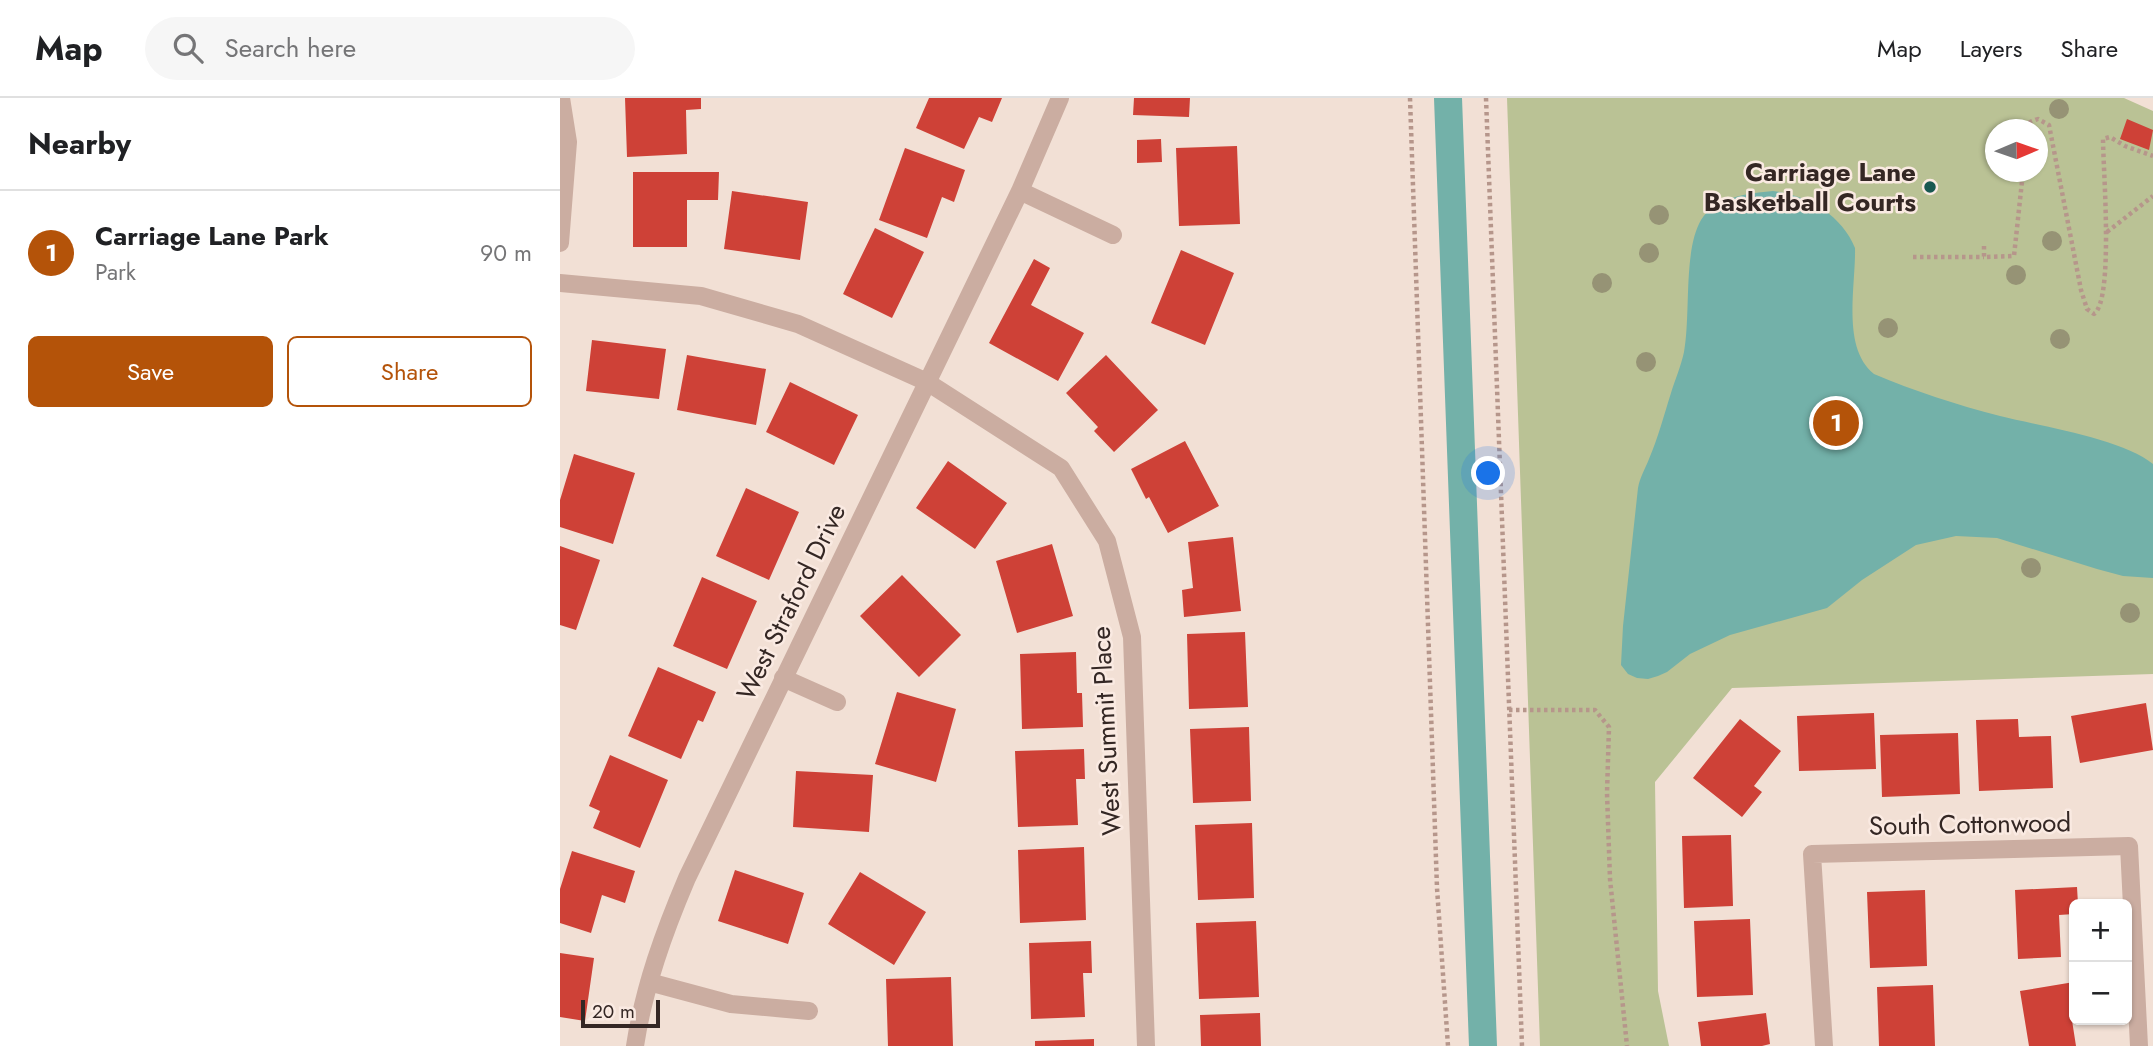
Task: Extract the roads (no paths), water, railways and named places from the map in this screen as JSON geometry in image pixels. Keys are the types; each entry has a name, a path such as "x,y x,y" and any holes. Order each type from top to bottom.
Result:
{"street":[{"path":"560,243 568,142 561,98"},
{"name":"West Straford Drive","path":"635,1046 661,939 687,878 1020,191 1059,98"},
{"path":"1020,191 1112,235"},
{"name":"West Summit Place","path":"560,283 701,296 798,324 927,382 1061,468 1107,541 1132,637 1146,1046"},
{"path":"783,678 837,702"},
{"name":"South Cottonwood","path":"1824,1046 1812,854 2129,846 2139,1046"},
{"path":"649,982 731,1004 809,1011"}],"water":[{"path":"1773,191 1798,197 1822,209 1849,236 1855,248 1853,315 1857,349 1874,374 1968,407 2102,440 2139,455 2153,464 2153,578 2123,576 1997,538 1956,536 1916,545 1862,580 1827,608 1730,635 1690,654 1658,676 1648,679 1628,674 1621,665 1623,626 1638,488 1684,352 1695,233 1707,212 1724,201"}],"waterway":[{"path":"1448,98 1483,1046"}],"place":[{"name":"Carriage Lane Basketball Courts","path":"1930,187"},
{"name":"Carriage Lane Park","path":"1836,423"}]}
